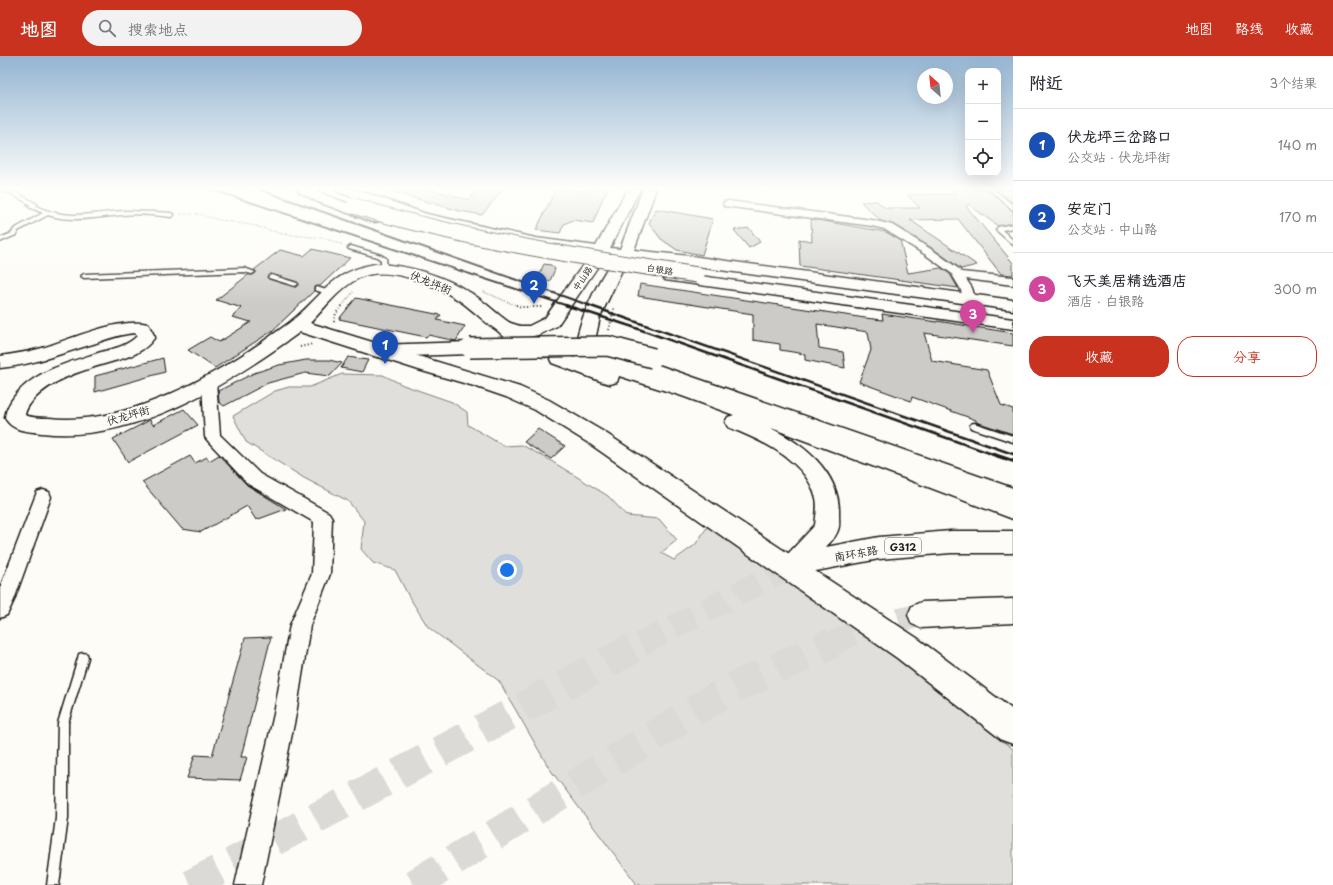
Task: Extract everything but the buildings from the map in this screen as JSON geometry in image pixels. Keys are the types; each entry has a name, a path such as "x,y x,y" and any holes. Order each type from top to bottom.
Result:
{"main road":[{"path":"406,228 531,255 596,257 624,254 698,262 1013,306"},
{"name":"白银路","path":"428,228 505,245 697,275 1013,318"},
{"name":"白银路","path":"450,228 508,241 706,270 1013,311"},
{"path":"471,228 596,257 615,267 692,281 1013,324"},
{"name":"中山路","path":"504,327 519,332 532,331 551,322 596,257 612,228"},
{"path":"559,359 581,362 586,360 584,349 590,317 615,267 624,254 635,228"},
{"name":"伏龙坪街","path":"0,362 16,361 37,356 117,330 142,328 146,337 143,342 131,349 51,377 38,384 18,405 15,411 15,418 22,423 73,427 115,420 135,415 165,403 209,382 297,325 323,291 351,276 364,271 384,269 406,272 427,278 464,296 524,343 559,359"},
{"path":"297,325 429,367 480,381 513,392 542,405 597,438 901,644 1013,729"},
{"path":"377,351 608,346 653,358 858,432 904,446 1013,488"},
{"path":"584,349 603,352 1013,497"},
{"path":"584,349 600,361 624,371 689,391 774,421 1013,509"},
{"name":"南环东路","path":"559,359 748,426 780,442 796,454 818,475 827,498 827,529 794,564 887,547 951,542 1013,542"},
{"path":"921,615 1013,611"}],"street":[{"path":"889,228 930,253 955,272 966,288 969,299"},
{"path":"957,276 1013,281"},
{"path":"209,382 213,437 254,479 323,518 321,574 300,625 286,714 248,885"},
{"path":"0,609 5,600 43,497"}],"lane":[{"path":"0,240 14,234 16,230 20,228"},
{"path":"1002,228 999,230 1013,243"},
{"path":"351,248 379,256 384,259 384,269"},
{"path":"84,276 244,270 252,272"},
{"path":"271,277 295,284"},
{"path":"974,426 1013,439"},
{"path":"53,885 62,818 63,723 82,658"}],"path":[{"path":"261,228 282,234 324,238 351,248"},
{"path":"336,313 354,290"},
{"path":"608,332 614,305"}],"shaded area":[{"path":"342,374 383,375 403,385 452,402 467,412 468,425 504,446 522,445 548,459 608,496 627,516 659,519 677,540 661,553 674,560 695,545 710,523 813,593 1013,749 1013,885 635,885 636,883 549,768 499,681 428,627 408,595 395,570 373,563 361,549 364,521 348,501 304,478 246,442 233,416 275,391 289,387 310,387"}],"tunnel":[{"path":"641,644 795,564"},
{"path":"831,644 867,628 921,615"},
{"path":"191,885 643,643"},
{"path":"414,885 728,690 833,643"}],"railway":[{"path":"328,228 568,306"},
{"path":"368,228 591,306"},
{"path":"565,305 630,326 995,455"},
{"path":"588,305 1013,454"},
{"path":"995,455 1013,461"}],"place":[{"name":"安定门","path":"534,304"},
{"name":"飞天美居精选酒店","path":"973,333"},
{"name":"伏龙坪三岔路口","path":"385,364"}]}
